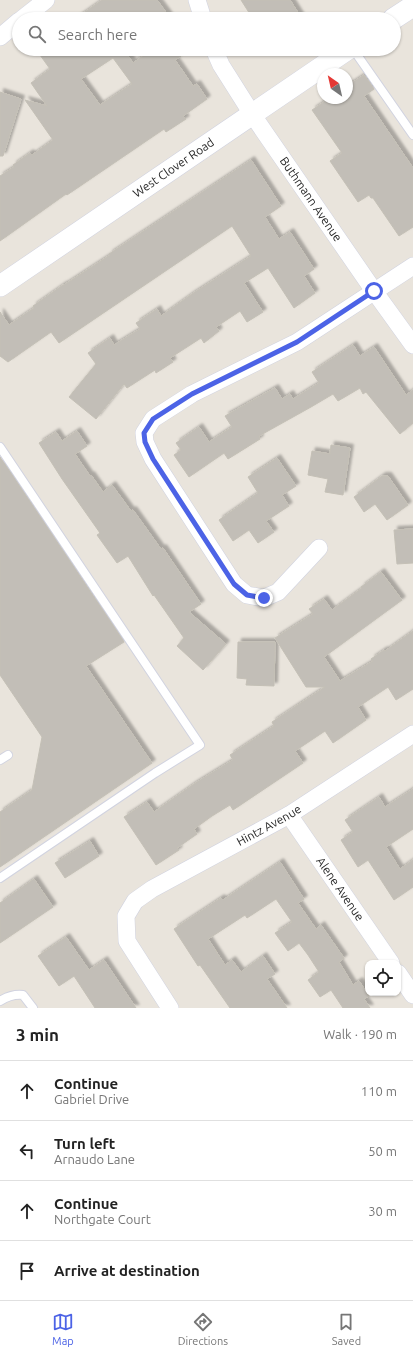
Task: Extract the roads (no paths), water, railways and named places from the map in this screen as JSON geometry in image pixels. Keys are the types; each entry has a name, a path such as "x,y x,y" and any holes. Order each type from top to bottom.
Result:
{"street":[{"path":"31,12 46,0"},
{"path":"197,0 201,12"},
{"path":"401,14 413,6"},
{"path":"0,38 12,27"},
{"name":"Buthmann Avenue","path":"217,56 221,65 252,114 413,345"},
{"name":"West Clover Road","path":"0,286 338,56"},
{"path":"319,548 278,592 264,598 247,595 234,584 153,459 145,442 144,433 153,419 192,394 297,342 413,266"},
{"name":"Hintz Avenue","path":"170,1008 127,941 126,916 135,901 152,889 289,815 413,734"},
{"name":"Alene Avenue","path":"289,815 389,960"},
{"path":"401,977 413,995"}],"lane":[{"path":"358,56 413,136"},
{"path":"0,447 200,745 155,773 0,878"},
{"path":"0,760 8,755"},
{"path":"0,1001 16,994 23,995 33,1008"}]}
